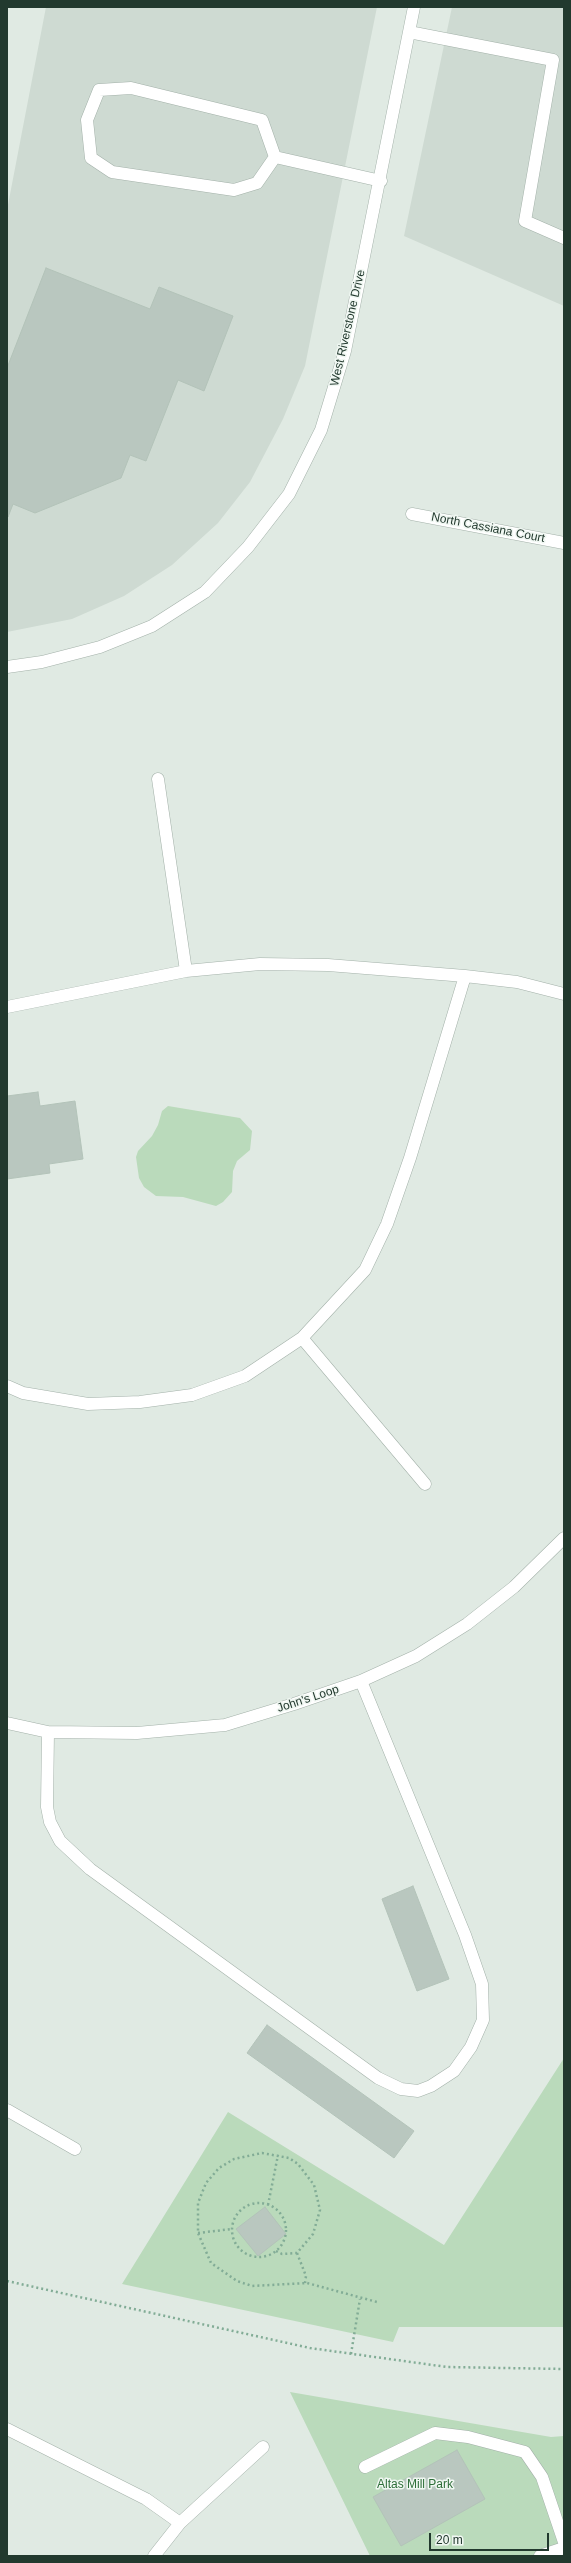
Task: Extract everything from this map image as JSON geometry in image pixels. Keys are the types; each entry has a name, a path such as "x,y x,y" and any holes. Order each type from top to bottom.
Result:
{"street":[{"name":"West Riverstone Drive","path":"7,667 42,662 100,647 152,626 205,592 248,547 289,494 321,430 345,351 414,7"},
{"path":"408,32 553,60 525,221 564,238"},
{"path":"131,88 262,120 275,156 257,183 234,190 112,172 91,158 87,120 99,90 131,88"},
{"path":"275,156 380,181"},
{"name":"North Cassiana Court","path":"412,514 564,543"},
{"path":"158,779 186,972"},
{"path":"7,1007 186,972 260,964 328,965 465,976 517,982 564,994"},
{"path":"7,1386 23,1393 88,1404 140,1402 192,1395 245,1376 302,1338 364,1270 386,1224 410,1158 465,976"},
{"path":"302,1338 424,1484"},
{"name":"John's Loop","path":"7,1723 48,1732 137,1733 225,1725 294,1704 361,1681 416,1656 467,1624 514,1587 564,1540"},
{"path":"48,1732 47,1807 50,1822 60,1841 90,1869 378,2078 400,2090 418,2091 431,2086 454,2070 471,2047 483,2020 482,1984 465,1935 361,1681"},
{"path":"7,2110 75,2149"},
{"path":"7,2429 146,2499 180,2523"},
{"path":"365,2467 434,2432 468,2437 525,2452 542,2477 564,2542"},
{"path":"154,2556 180,2523 263,2447"},
{"path":"540,2556 564,2548"}],"path":[{"path":"276,2251 282,2254 297,2253 313,2234 320,2210 319,2198 307,2174 298,2164 278,2155 248,2154 234,2159 219,2168 206,2183 198,2203 198,2233 211,2263 237,2281 252,2286 305,2283 360,2299 376,2302"},
{"path":"268,2205 278,2155"},
{"path":"260,2203 268,2205 282,2215 287,2227 286,2238 276,2251 258,2257 245,2254 234,2240 232,2229 233,2222 243,2208 260,2203"},
{"path":"198,2233 232,2229"},
{"path":"297,2253 306,2276 305,2283"},
{"path":"7,2281 310,2348 447,2367 564,2369"},
{"path":"351,2354 360,2299"}],"shaded area":[{"path":"46,7 377,7 305,366 283,419 250,482 218,523 172,565 124,596 72,619 7,632 7,210"},
{"path":"452,7 564,7 564,306 404,236"}],"green space":[{"path":"168,1106 240,1118 252,1131 250,1150 237,1161 233,1171 232,1192 223,1202 216,1206 183,1197 156,1196 144,1187 139,1178 136,1157 138,1151 152,1136 158,1125 162,1111"},
{"path":"564,2058 564,2327 399,2327 393,2342 122,2284 228,2112 444,2245"},
{"name":"Altas Mill Park","path":"290,2392 551,2437 564,2436 564,2556 370,2556"}],"building":[{"path":"46,268 150,309 159,287 233,316 204,391 178,380 146,461 130,455 121,478 35,513 13,504 8,517 7,368"},
{"path":"38,1092 40,1106 75,1101 83,1159 49,1164 50,1173 7,1179 7,1096"},
{"path":"413,1886 449,1979 417,1991 382,1899"},
{"path":"267,2025 414,2131 394,2158 247,2053"},
{"path":"265,2207 286,2234 258,2256 236,2229"},
{"path":"457,2450 485,2499 401,2546 373,2497"}]}
